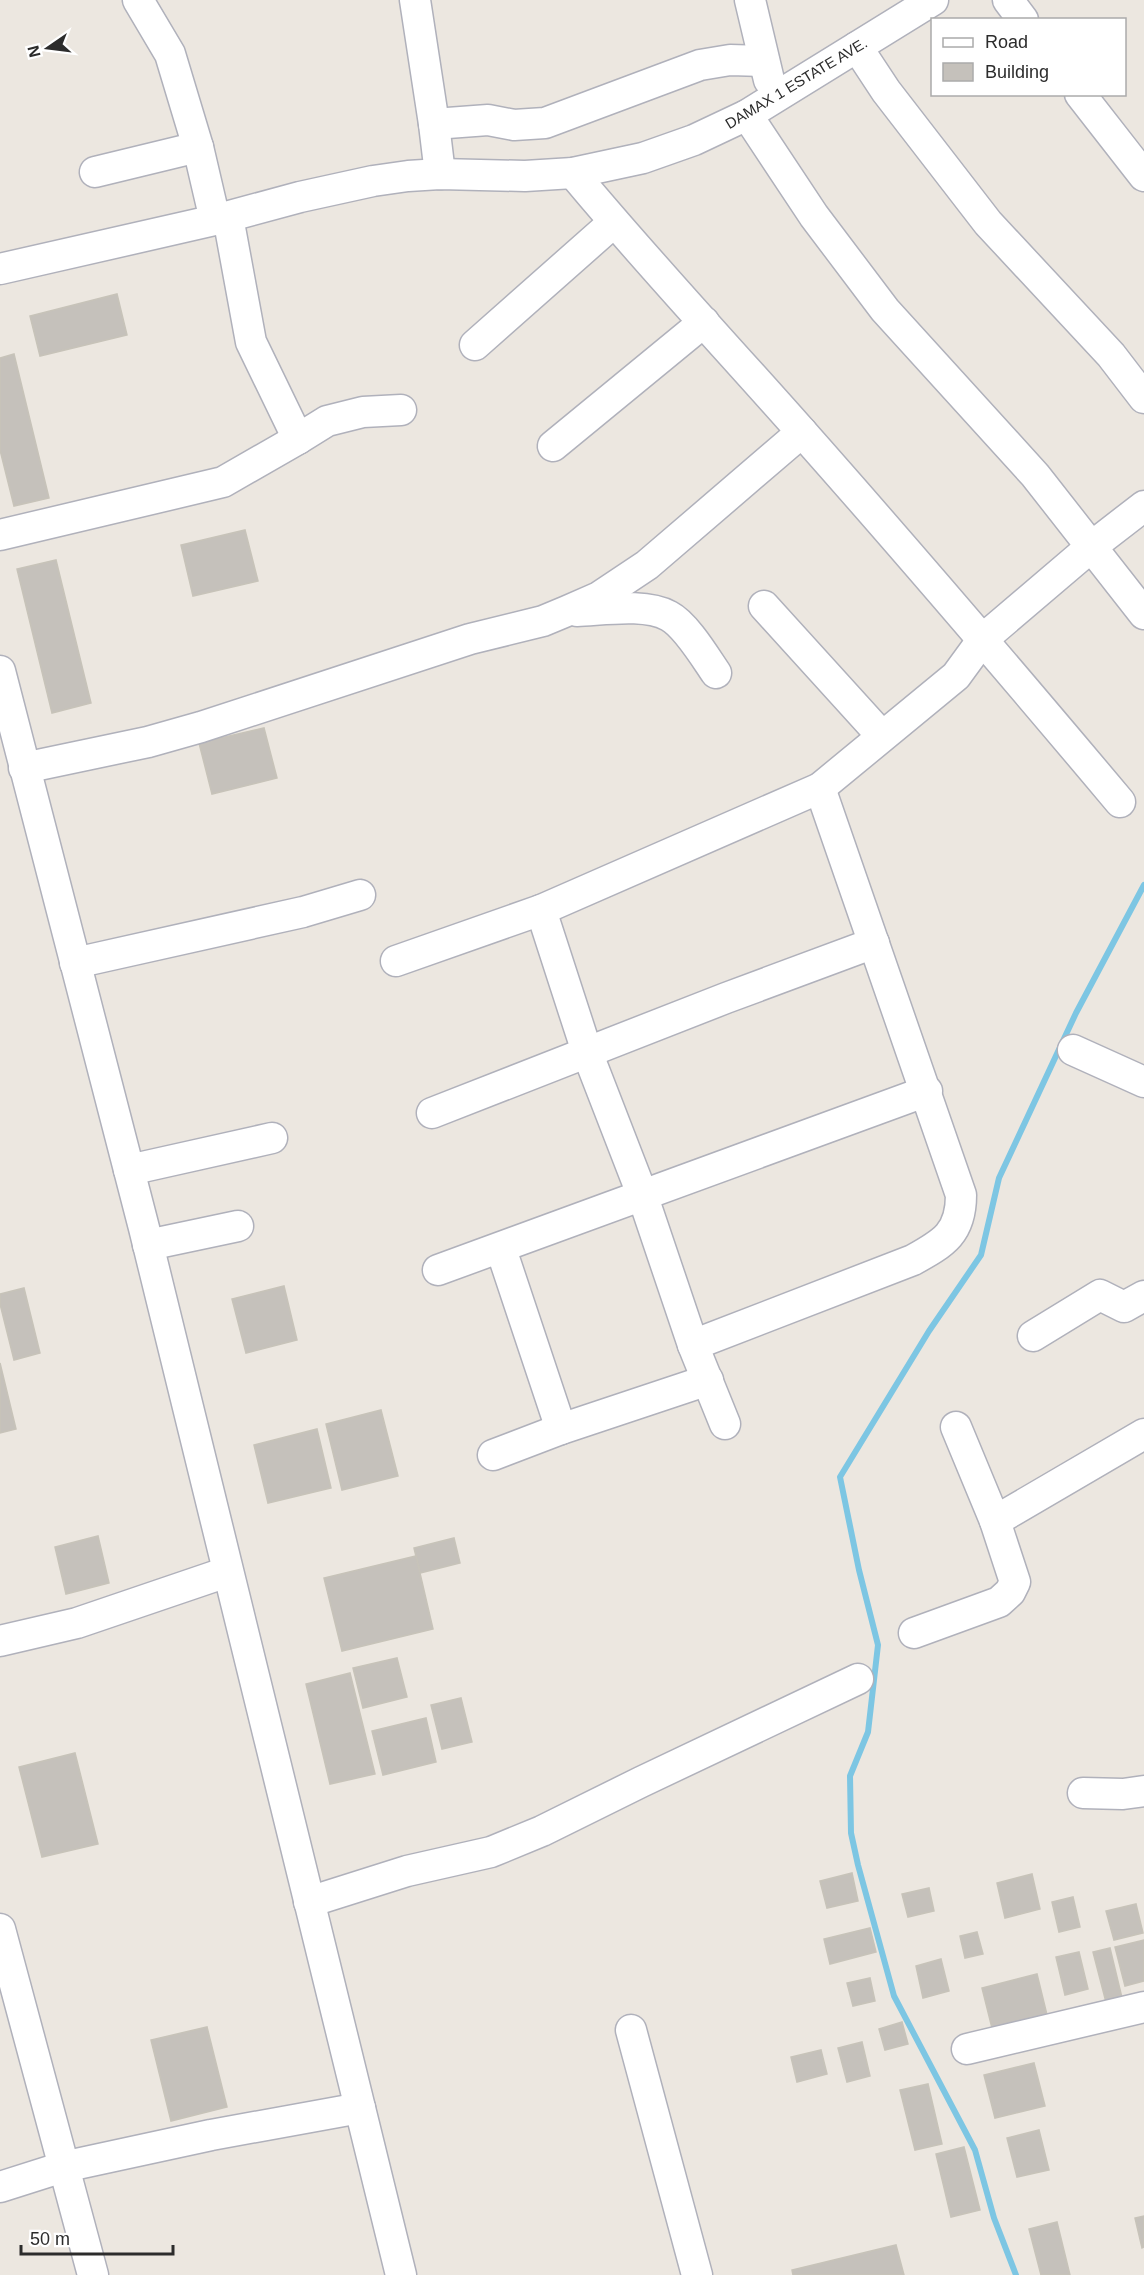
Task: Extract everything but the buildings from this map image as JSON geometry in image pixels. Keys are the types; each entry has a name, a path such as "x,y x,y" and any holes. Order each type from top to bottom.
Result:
{"street":[{"path":"138,0 170,54 222,218 251,342 298,439"},
{"path":"415,0 440,174"},
{"path":"750,0 773,98"},
{"name":"DAMAX 1 ESTATE AVE.","path":"0,269 373,181 440,174 525,176 573,173 643,158 694,140 747,115 857,47 904,8 933,0"},
{"path":"1008,0 1022,18"},
{"path":"857,47 886,91 988,223 1111,354 1144,398"},
{"path":"434,124 488,120 514,125 545,123 700,65 730,60 764,61"},
{"path":"1082,96 1144,176"},
{"path":"747,115 814,216 885,310 1035,475 1144,614"},
{"path":"95,172 198,147"},
{"path":"573,173 983,639 1120,802"},
{"path":"475,345 614,222"},
{"path":"553,447 704,322"},
{"path":"0,535 223,482 327,420 363,412 401,410"},
{"path":"24,768 148,742 201,727 470,639 543,621 567,611 599,597 647,565 802,432"},
{"path":"396,961 541,910 820,788 956,676 983,639 1091,547 1144,506"},
{"path":"765,606 882,736"},
{"path":"567,611 646,608 670,616 694,640 717,673"},
{"path":"0,671 148,1245 401,2275"},
{"path":"693,1345 913,1260 943,1242 958,1222 961,1210 961,1195 927,1091 820,788"},
{"path":"75,963 303,912 360,895"},
{"path":"541,910 587,1052 642,1194 693,1345 725,1424"},
{"path":"432,1113 874,943"},
{"path":"1073,1050 1144,1082"},
{"path":"438,1270 927,1091"},
{"path":"129,1170 272,1137"},
{"path":"148,1245 238,1227"},
{"path":"501,1248 561,1429"},
{"path":"1033,1336 1100,1295 1124,1307 1144,1296"},
{"path":"493,1455 561,1429 708,1380"},
{"path":"914,1633 999,1602 1010,1592 1015,1582 995,1521 956,1427"},
{"path":"995,1521 1144,1434"},
{"path":"0,1641 77,1623 227,1572"},
{"path":"309,1902 407,1871 447,1864 491,1852 542,1831 858,1679"},
{"path":"1083,1792 1124,1794 1144,1791"},
{"path":"0,1929 93,2275"},
{"path":"967,2049 1144,2007"},
{"path":"631,2030 697,2275"},
{"path":"0,2187 63,2167 211,2135 360,2108"}],"waterway":[{"path":"1016,2275 994,2218 975,2150 894,1996 858,1865 851,1833 850,1776 868,1732 878,1645 859,1570 840,1477 929,1331 981,1255 999,1178 1076,1013 1144,885"}]}
